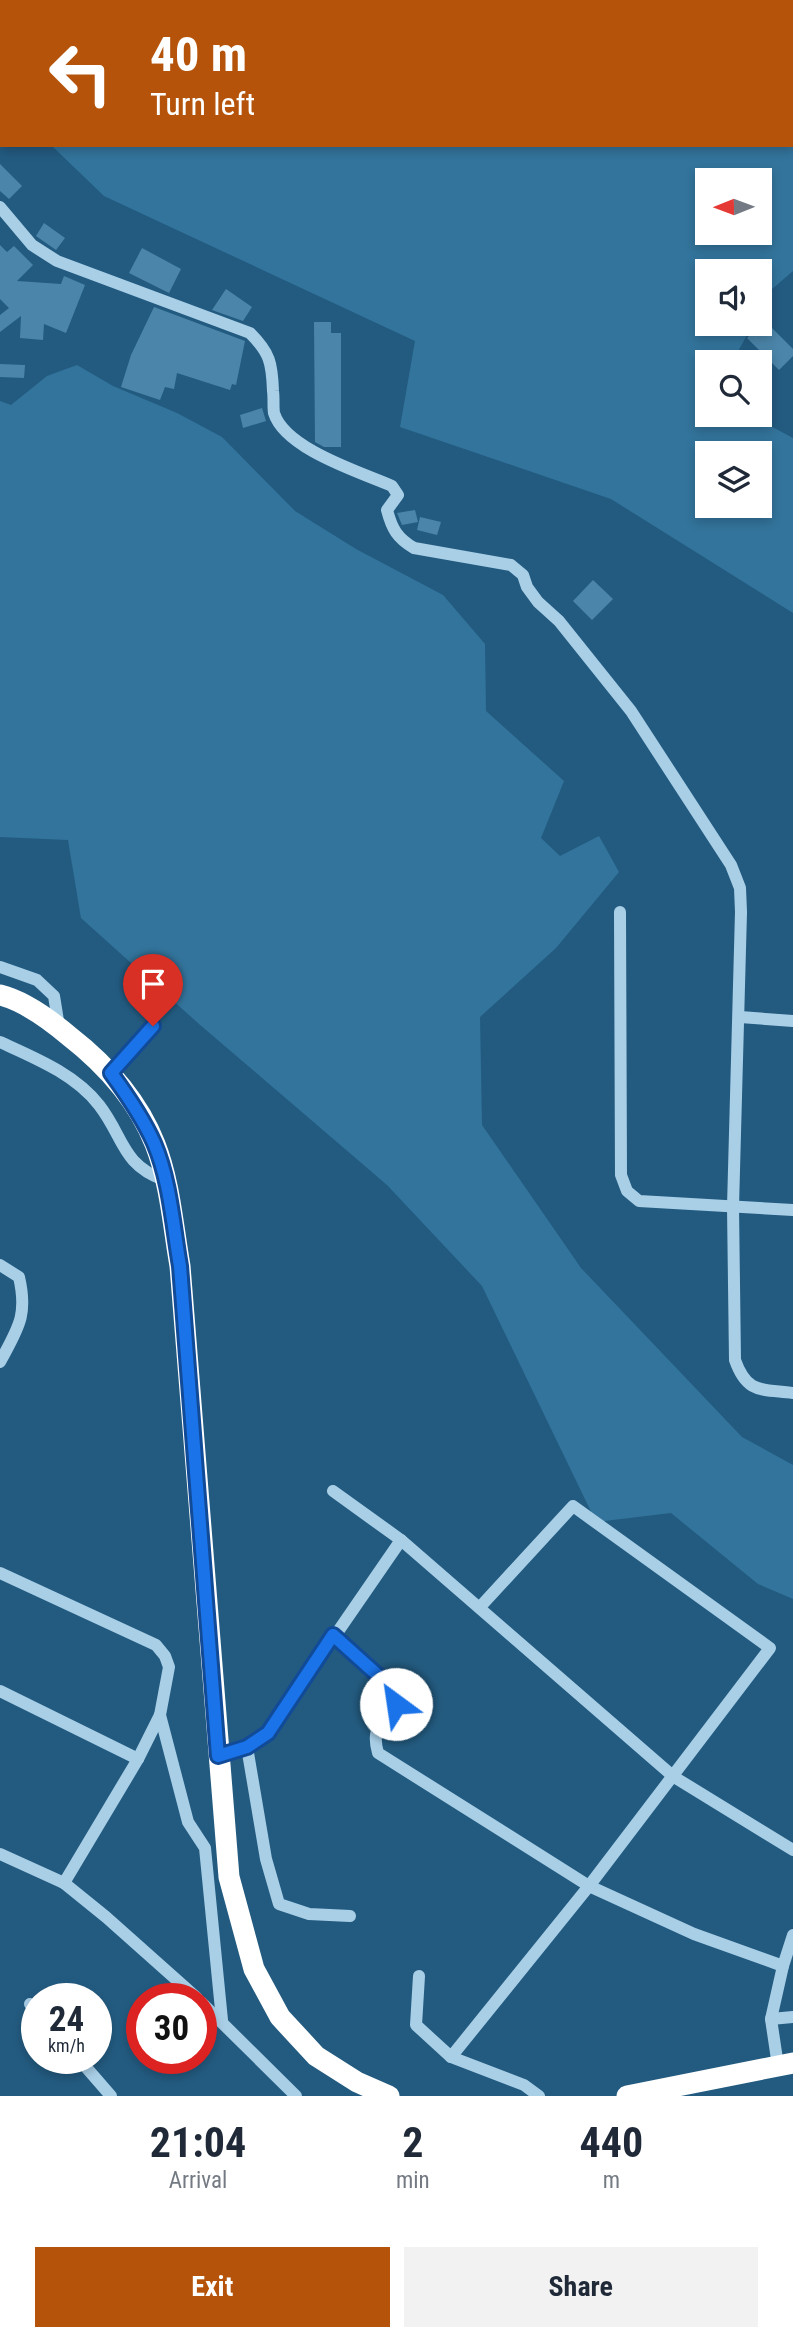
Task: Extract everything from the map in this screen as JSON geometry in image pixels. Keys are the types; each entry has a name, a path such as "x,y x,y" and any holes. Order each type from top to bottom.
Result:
{"highway":[{"path":"0,995 11,998 59,1027 93,1054 131,1100 155,1144 180,1266 229,1877 254,1969 280,2017 316,2056 357,2082 389,2096"},
{"path":"627,2096 785,2065"}],"street":[{"path":"0,207 33,245 57,261 250,333 267,350 273,379 274,413 286,432 320,455 391,486 398,495 387,510 392,530 402,541 414,548 511,565 517,569 538,601 559,621 631,711 731,865 740,888 740,1017 733,1208 735,1360 742,1379 752,1388 793,1393"},
{"path":"620,912 621,1175 627,1191 639,1200 793,1210"},
{"path":"0,967 37,980 54,996 59,1027"},
{"path":"740,1017 793,1021"},
{"path":"111,1073 153,1026"},
{"path":"0,1042 35,1058 79,1085 99,1105 136,1165 148,1174 164,1180"},
{"path":"0,1265 19,1277 24,1301 20,1324 0,1362"},
{"path":"333,1491 401,1540 674,1777 793,1850"},
{"path":"451,2057 589,1886 770,1648 573,1506 480,1607"},
{"path":"218,1756 247,1747 268,1733 401,1540"},
{"path":"0,1573 156,1646 165,1656 169,1667 160,1715 138,1759 64,1883"},
{"path":"333,1635 398,1696 396,1704 376,1726 374,1742 378,1754 589,1886 694,1934 783,1966"},
{"path":"0,1691 138,1759"},
{"path":"160,1715 188,1822 205,1848 222,2020"},
{"path":"247,1747 266,1859 279,1904 309,1914 350,1916"},
{"path":"0,1854 64,1883 180,1983"},
{"path":"785,2065 771,2019 793,1935"},
{"path":"419,1976 416,2025 451,2057 524,2085 539,2096"},
{"path":"217,2016 296,2096"},
{"path":"771,2019 793,2017"},
{"path":"92,2074 111,2096"}],"shaded area":[{"path":"53,147 793,147 793,271 772,289 772,259 695,259 695,336 746,336 739,350 695,350 695,427 772,427 793,438 793,613 611,499 400,427 415,341 104,196"},
{"path":"77,365 113,386 177,413 222,437 295,511 356,549 443,595 485,644 486,711 564,781 541,838 560,856 599,836 619,872 556,948 480,1017 482,1125 581,1268 742,1437 793,1465 793,1599 758,1584 671,1513 596,1522 482,1286 387,1185 199,1024 81,918 68,840 0,837 0,401 11,405 47,376"}],"building":[{"path":"0,164 22,186 9,199 0,191"},
{"path":"44,223 65,238 56,250 36,236"},
{"path":"0,245 7,252 14,246 33,265 17,281 61,284 64,276 85,285 66,333 44,324 43,340 20,338 21,316 0,332 0,315 9,308 0,299"},
{"path":"142,248 181,269 169,293 129,273"},
{"path":"226,289 252,307 243,321 212,310"},
{"path":"154,307 245,341 236,385 232,384 230,390 177,373 174,389 165,387 160,400 121,387 131,355"},
{"path":"314,322 331,322 331,333 341,333 341,447 324,447 315,442"},
{"path":"772,328 793,349 793,356 779,370 772,363 772,350 759,350 747,338 772,336"},
{"path":"0,364 25,365 24,378 0,377"},
{"path":"262,408 266,421 243,428 240,415"},
{"path":"415,510 418,522 402,525 397,513"},
{"path":"420,517 441,522 437,535 417,530"},
{"path":"593,580 613,599 592,620 573,601"}],"route":[{"path":"153,1026 111,1073 131,1100 155,1144 168,1194 180,1266 218,1756 247,1747 268,1733 333,1635 393,1689 398,1696 396,1704"}]}
